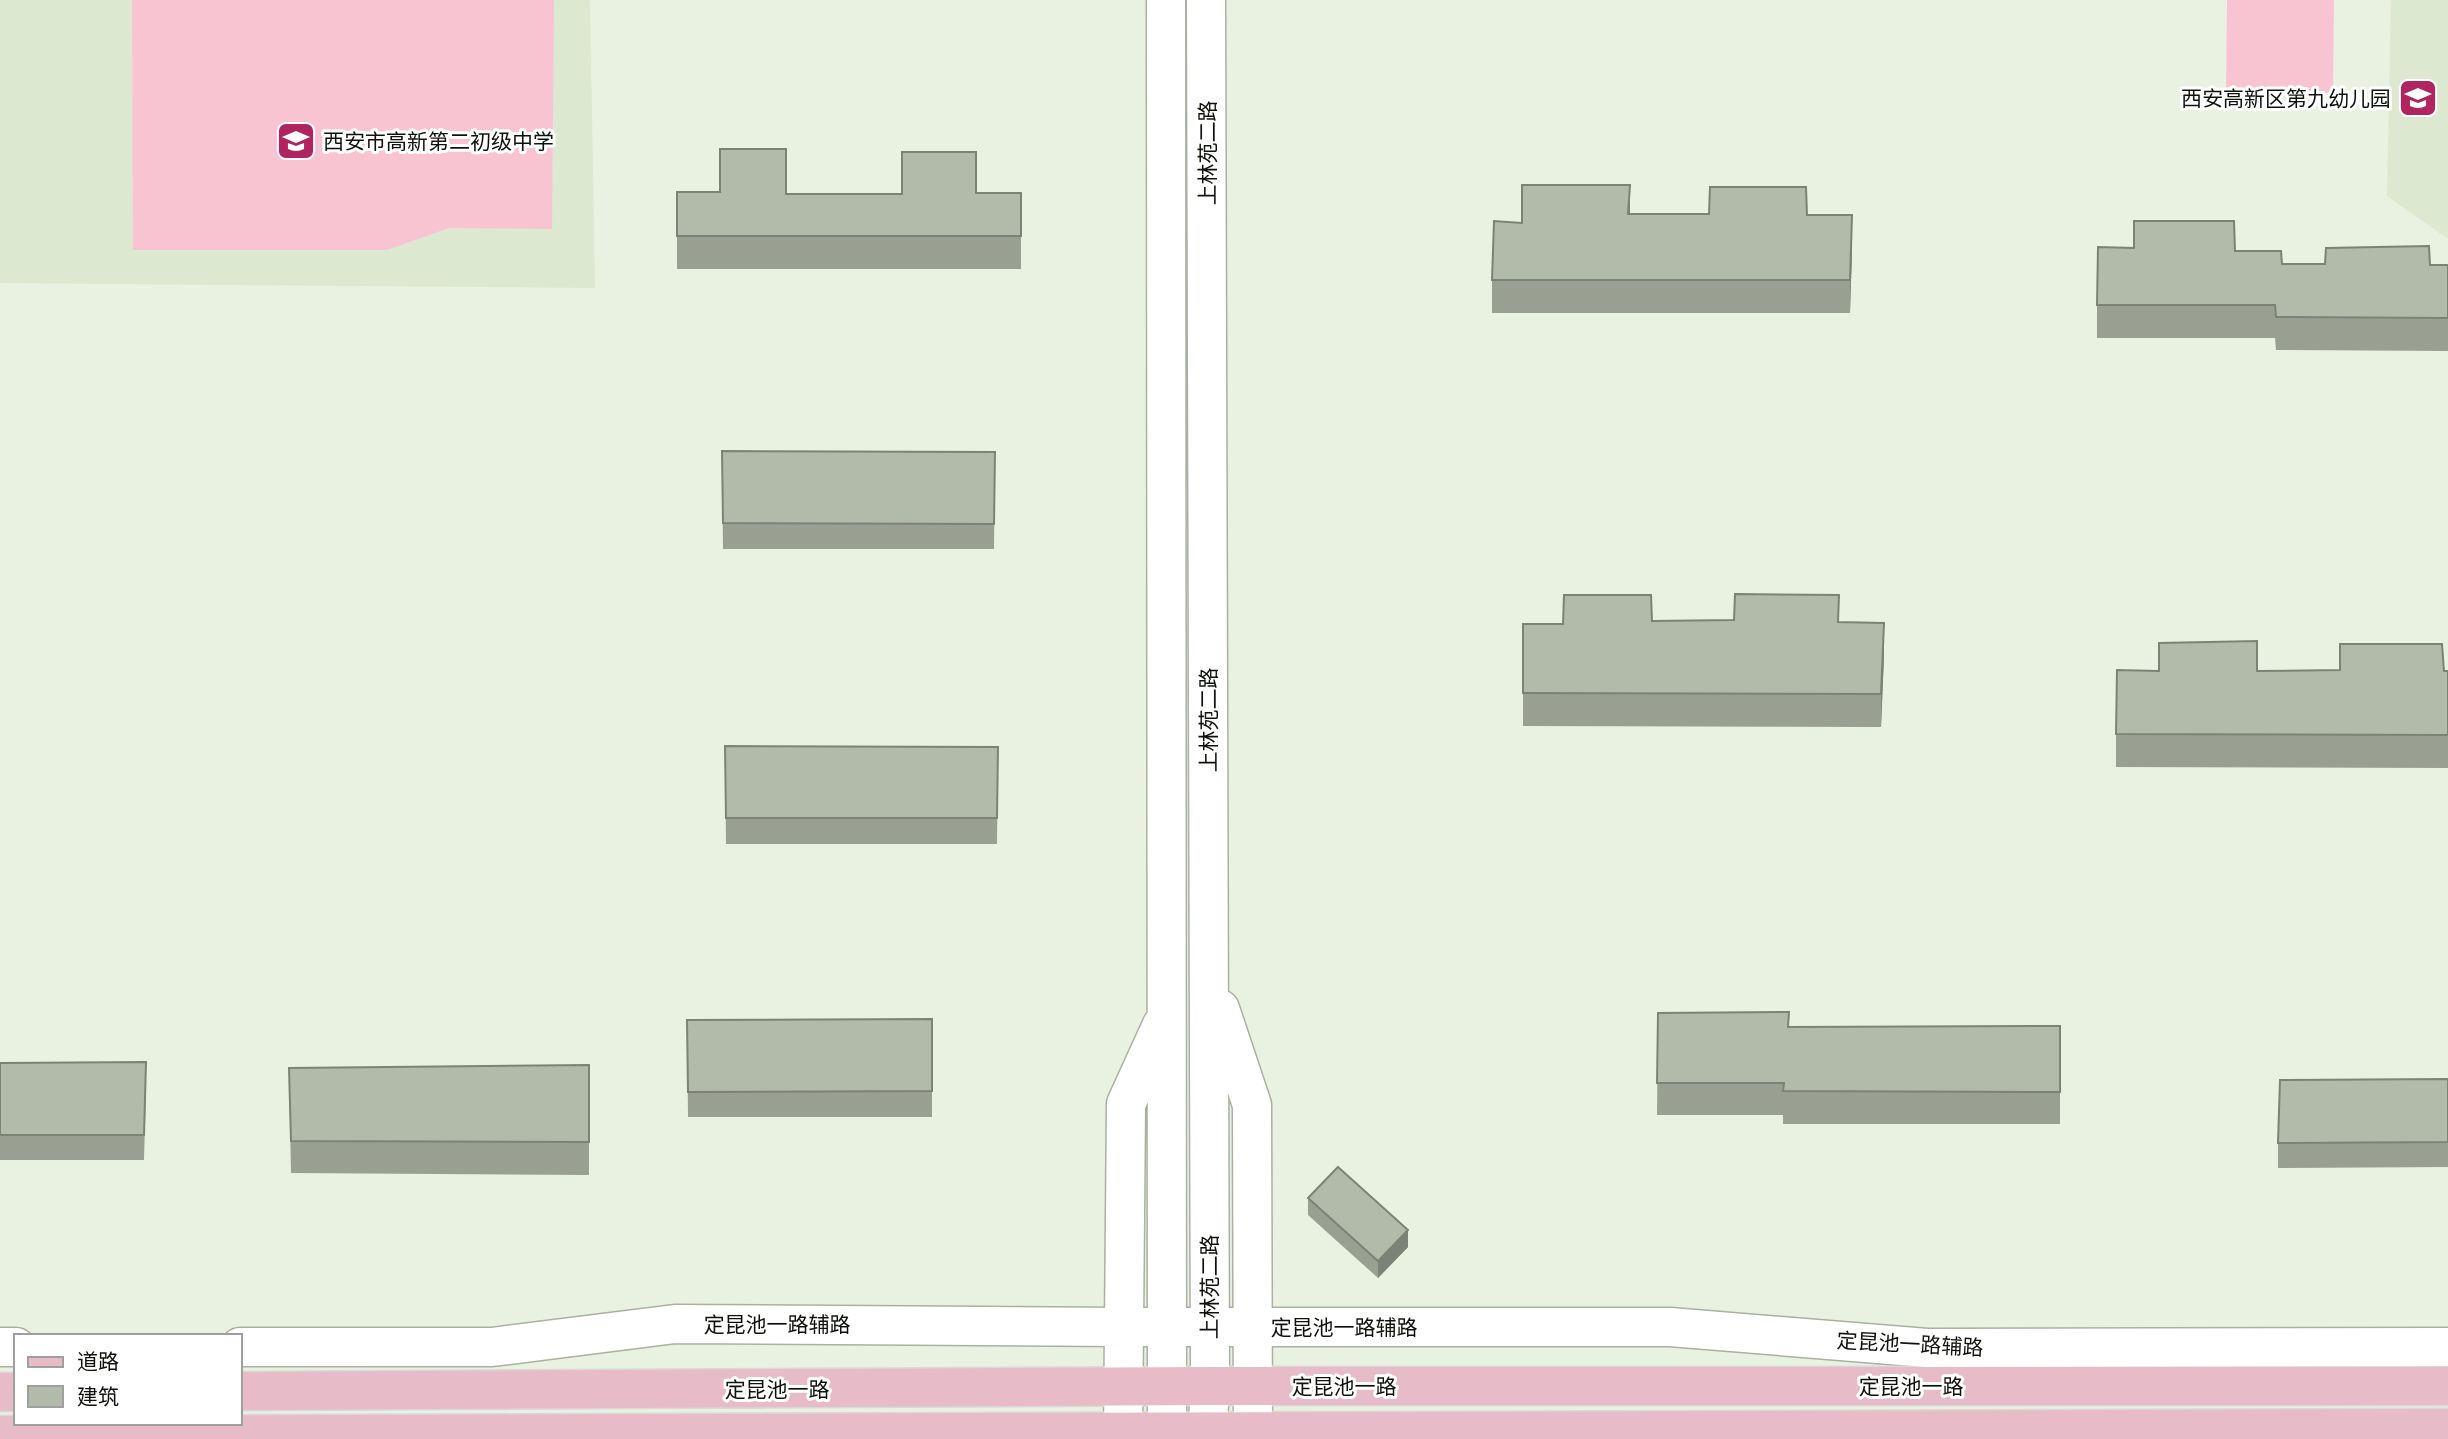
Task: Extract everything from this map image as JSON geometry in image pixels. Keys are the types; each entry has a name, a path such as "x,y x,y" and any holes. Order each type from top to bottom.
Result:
{"main road":[{"name":"定昆池一路","path":"242,1391 1210,1386 2448,1386"},
{"name":"定昆池一路","path":"0,1435 1253,1435 2448,1429"}],"street":[{"name":"上林苑二路","path":"1166,0 1167,1435"},
{"name":"上林苑二路","path":"1206,0 1210,1386 1207,1435"},
{"path":"1209,974 1252,1105 1253,1435"},
{"path":"1123,1435 1126,1104 1167,1013"},
{"name":"定昆池一路辅路","path":"242,1347 492,1347 675,1324 1671,1327 1927,1348 2448,1347"}],"shaded area":[{"name":"西安市高新第二初级中学","path":"0,0 590,0 595,288 0,283"},
{"name":"西安市高新第二初级中学","path":"132,0 554,0 552,229 449,228 387,250 133,250"},
{"path":"2227,0 2334,0 2333,93 2226,91"},
{"name":"西安高新区第九幼儿园","path":"2391,0 2448,0 2448,239 2387,196"}],"building":[{"path":"720,149 786,149 786,194 902,194 902,152 976,152 976,193 1021,193 1021,236 677,236 677,192 720,192"},
{"path":"1522,185 1630,185 1628,214 1709,214 1710,187 1806,187 1807,215 1852,215 1850,280 1492,280 1494,221 1522,223"},
{"path":"2134,221 2234,221 2235,251 2281,251 2282,264 2325,264 2326,248 2429,246 2430,265 2448,265 2448,318 2276,317 2275,305 2097,305 2098,247 2134,248"},
{"path":"722,451 995,452 994,524 723,523"},
{"path":"1735,594 1839,595 1838,622 1884,623 1881,694 1523,693 1523,624 1563,624 1564,595 1651,595 1652,621 1734,620"},
{"path":"2257,641 2257,671 2340,670 2340,644 2442,644 2444,671 2448,671 2448,735 2116,734 2117,670 2159,671 2159,643"},
{"path":"725,746 998,747 997,818 726,818"},
{"path":"1789,1012 1788,1027 2060,1026 2060,1092 1783,1091 1784,1083 1657,1083 1658,1013"},
{"path":"932,1019 932,1091 688,1092 687,1020"},
{"path":"146,1062 144,1135 0,1135 0,1063"},
{"path":"589,1065 589,1142 291,1141 289,1068"},
{"path":"2448,1079 2448,1142 2278,1143 2280,1080"},
{"path":"1338,1167 1408,1230 1378,1261 1308,1198"}],"place":[{"name":"西安高新区第九幼儿园","path":"2418,98"},
{"name":"西安市高新第二初级中学","path":"296,141"}]}
